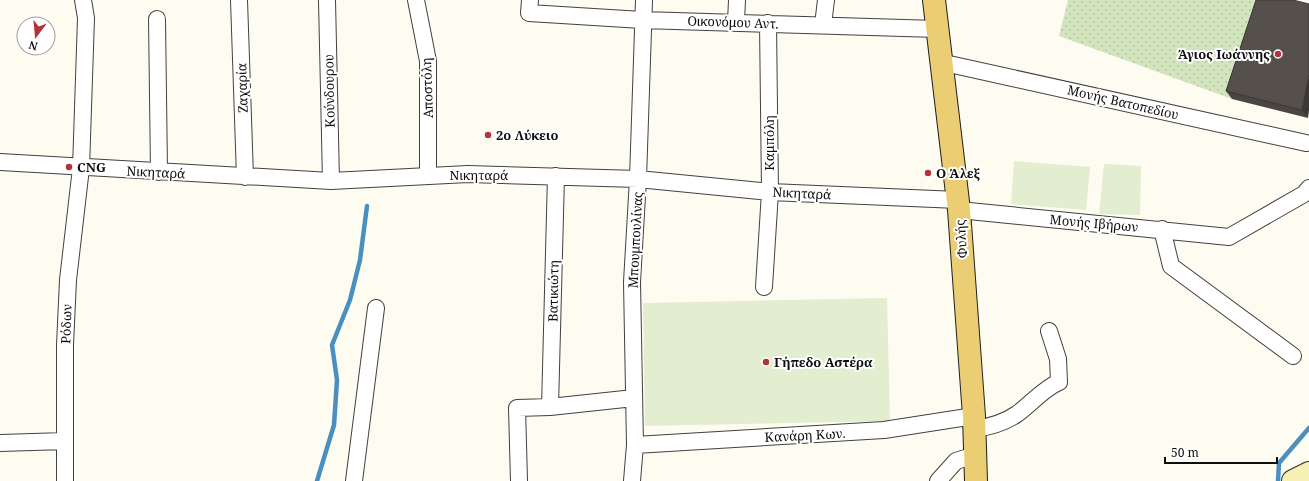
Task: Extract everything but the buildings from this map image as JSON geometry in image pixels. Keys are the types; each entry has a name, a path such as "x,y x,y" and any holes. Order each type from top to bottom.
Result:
{"main road":[{"name":"Φυλής","path":"934,0 940,62 959,205 974,422 976,480"},
{"path":"1293,481 1309,473"}],"street":[{"name":"Ρόδων","path":"65,481 65,345 68,280 81,168 86,18 83,0"},
{"name":"Ζαχαρία","path":"239,0 245,177"},
{"name":"Κούνδουρου","path":"327,0 331,181"},
{"name":"Αποστόλη","path":"416,0 428,61 428,176"},
{"name":"Μπουμπουλίνας","path":"632,481 634,398 632,282 638,179 642,20 644,0"},
{"path":"736,22 737,0"},
{"path":"823,25 826,0"},
{"name":"Οικονόμου Αντ.","path":"529,6 642,20 937,29"},
{"path":"156,19 159,172"},
{"name":"Καμπόλη","path":"764,287 770,192 768,23"},
{"name":"Μονής Βατοπεδίου","path":"940,62 1308,140"},
{"name":"Νικηταρά","path":"0,162 81,168 331,181 468,174 638,179 770,192 959,205"},
{"name":"Βατικιώτη","path":"550,407 556,176"},
{"name":"Μονής Ιβήρων","path":"959,205 1229,237 1304,194 1309,188"},
{"path":"1162,229 1171,266 1293,356"},
{"path":"354,481 376,308"},
{"name":"Κανάρη Κων.","path":"634,444 884,430 974,422 1005,421 1018,413 1050,386 1059,382 1058,359 1050,331"},
{"path":"519,481 517,408 550,407 634,398"},
{"path":"0,443 65,441"},
{"path":"938,481 956,461 975,455"}],"green space":[{"path":"1068,0 1263,0 1232,99 1059,36"},
{"path":"1014,161 1090,167 1086,210 1011,204"},
{"path":"1104,164 1141,166 1140,215 1099,214"},
{"name":"Γήπεδο Αστέρα","path":"887,298 890,421 645,426 643,303"}],"waterway":[{"path":"317,481 334,425 337,380 332,345 350,300 360,260 367,206"},
{"path":"1278,481 1279,463 1309,428"}],"place":[{"name":"Άγιος Ιωάννης","path":"1278,54"},
{"name":"2ο Λύκειο","path":"488,135"},
{"name":"CNG","path":"69,167"},
{"name":"Ο Άλεξ","path":"928,173"},
{"name":"Γήπεδο Αστέρα","path":"766,362"}]}
